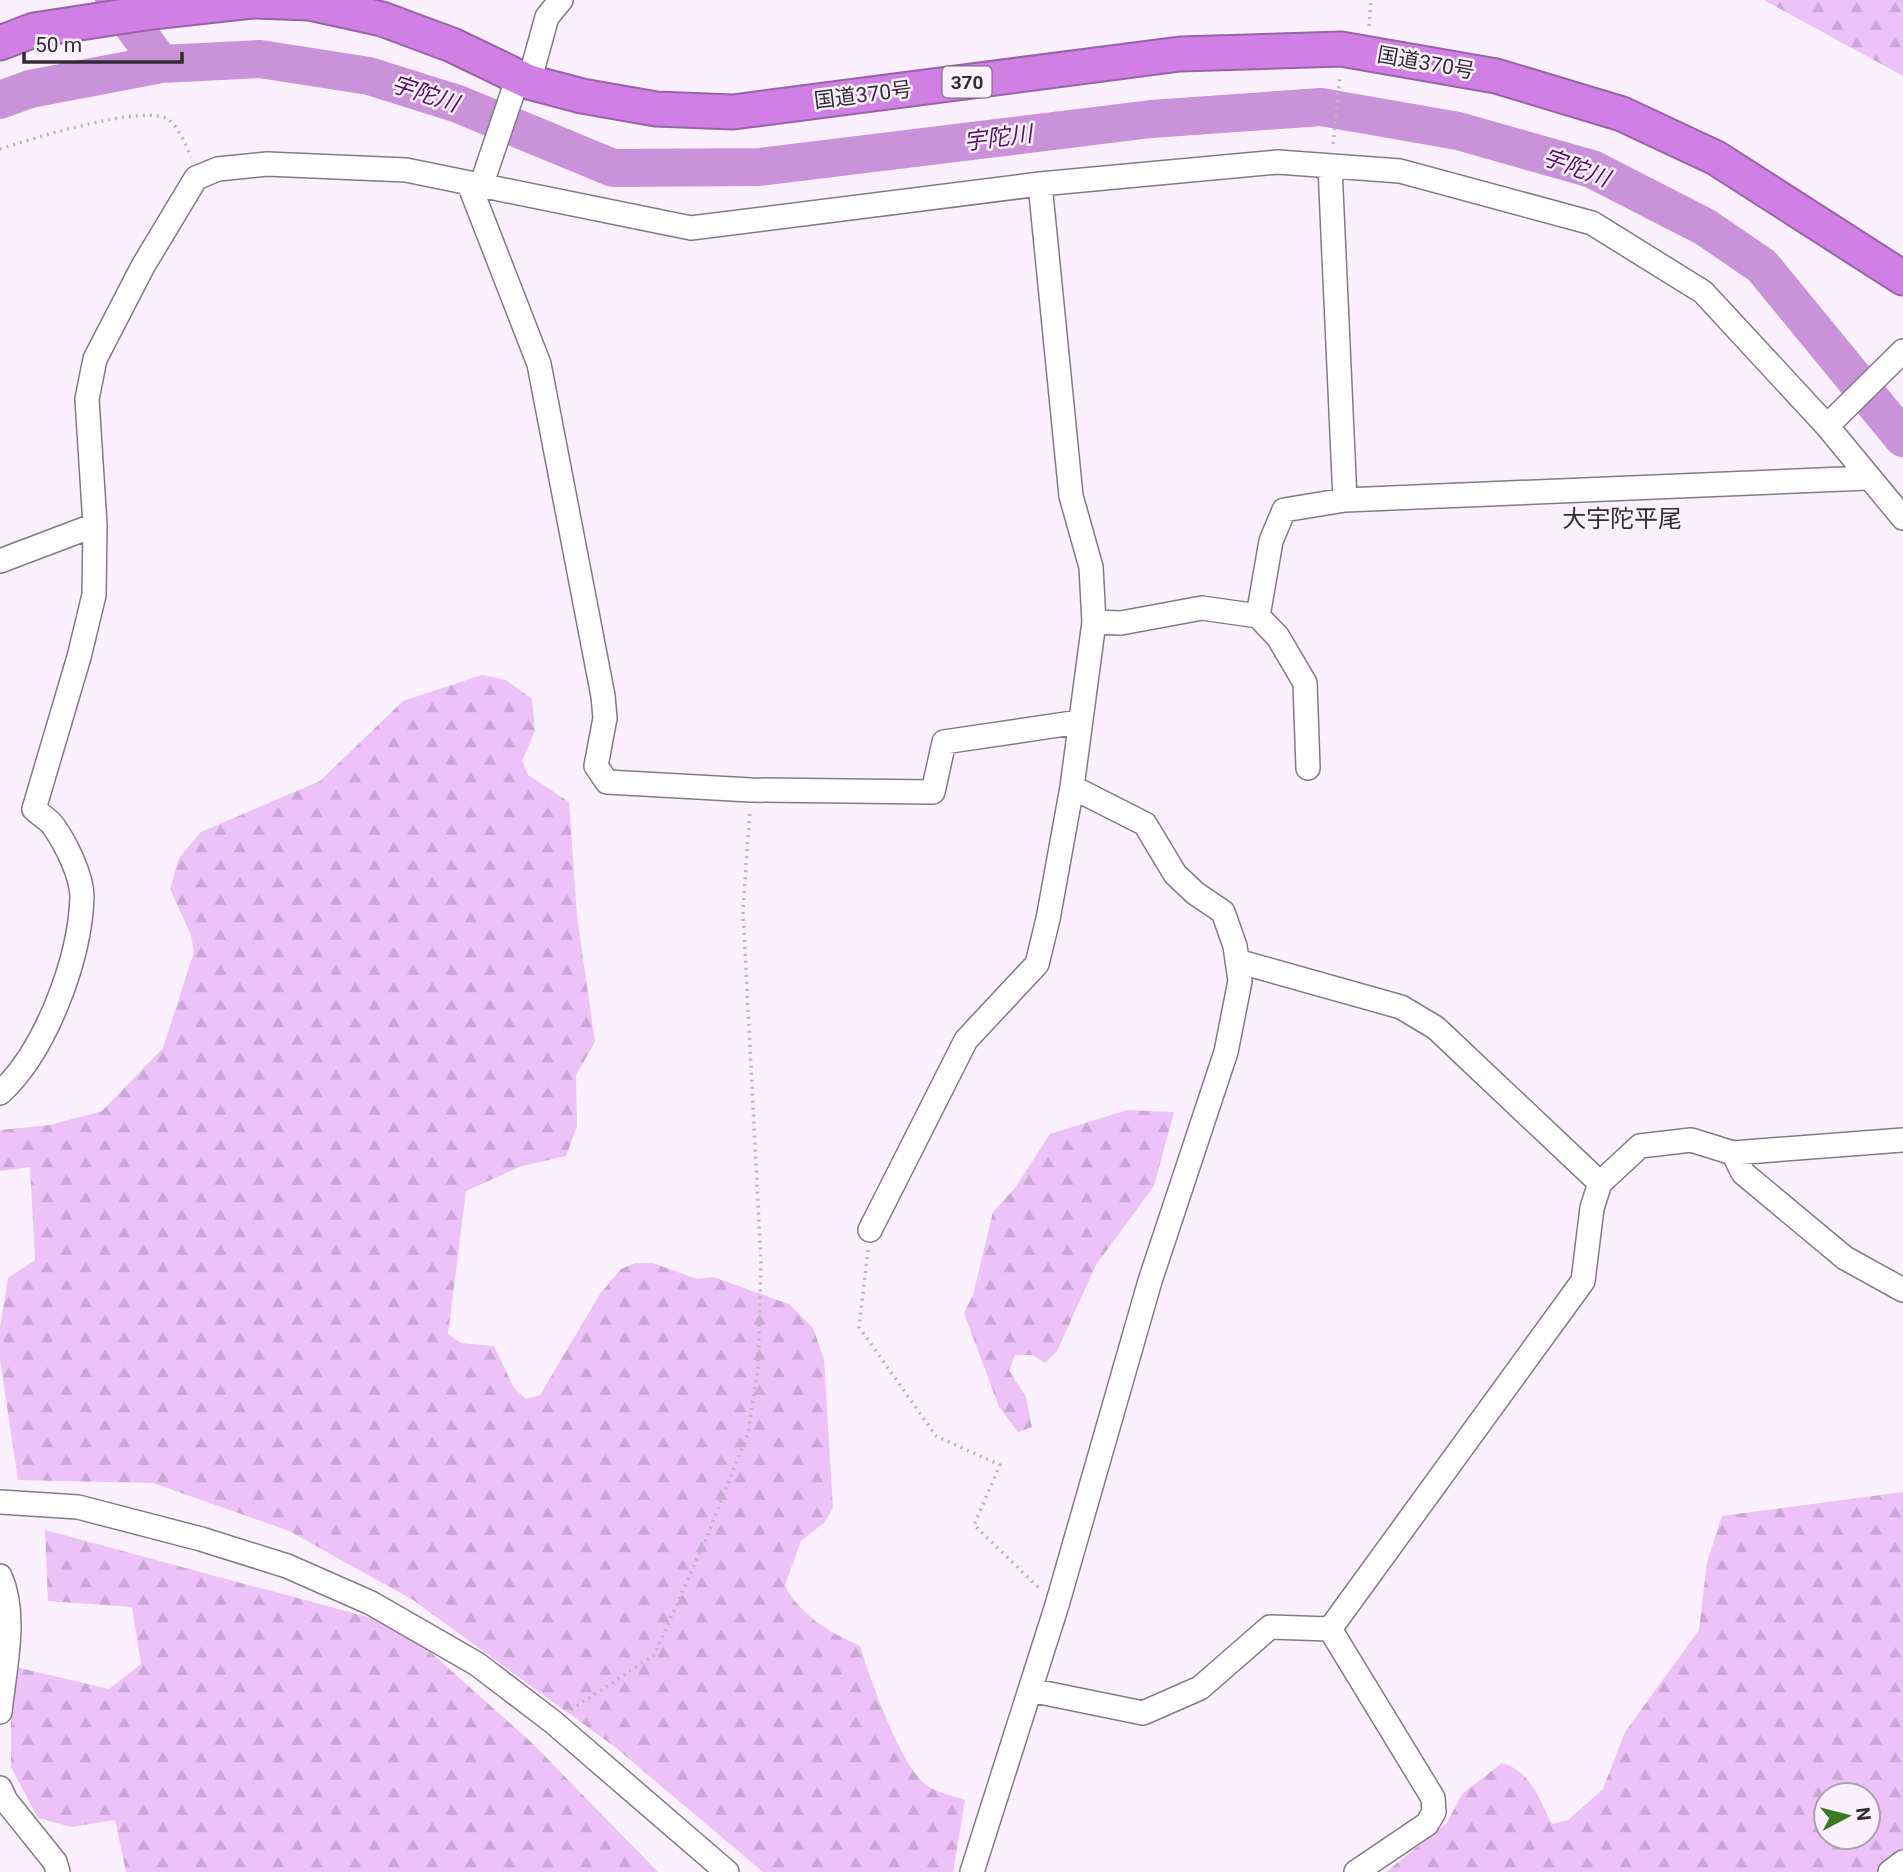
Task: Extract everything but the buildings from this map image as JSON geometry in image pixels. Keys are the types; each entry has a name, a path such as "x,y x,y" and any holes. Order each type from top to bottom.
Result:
{"highway":[{"name":"国道370号","path":"0,43 34,30 152,12 252,1 309,1 382,19 452,45 520,83 656,109 733,112 1180,54 1341,49 1368,52 1496,76 1622,114 1716,158 1903,278"}],"street":[{"path":"560,0 547,17 478,181 540,364 603,696 605,718 596,766 607,782 751,790 933,792 944,742 1079,722"},
{"path":"1331,158 1345,499"},
{"path":"0,1093 19,1075 47,1028 73,951 82,895 73,864 54,825 34,810 79,657 94,595 95,525 87,399 95,359 143,266 196,178 218,169 267,164 406,170 478,181 691,228 1040,184 1278,162 1331,158 1400,171 1592,223 1703,292 1829,423 1867,478 1903,518"},
{"path":"870,1230 966,1040 1037,964 1072,787 1094,622 1091,567 1071,496 1040,184"},
{"path":"1829,423 1901,353"},
{"path":"1258,616 1271,541 1284,510 1345,499 1867,478"},
{"path":"0,561 95,525"},
{"path":"1094,622 1121,623 1202,608 1258,616 1278,638 1305,683 1308,768"},
{"path":"972,1872 1057,1605 1150,1281 1233,1027 1240,981 1223,912 1195,893 1175,874 1145,824 1072,787"},
{"path":"1237,961 1401,1007 1436,1028 1600,1183"},
{"path":"1330,1629 1583,1281 1592,1208 1600,1183 1640,1146 1664,1141 1691,1140 1733,1153 1903,1140"},
{"path":"1733,1153 1743,1173 1845,1258 1903,1290"},
{"path":"0,1502 78,1507 201,1539 287,1566 371,1603 477,1664 553,1722 727,1872"},
{"path":"0,1576 6,1589 7,1633 0,1712"},
{"path":"1030,1689 1143,1713 1200,1688 1270,1627 1330,1629"},
{"path":"1330,1629 1433,1798 1434,1812 1427,1824 1356,1872"},
{"path":"0,1788 6,1801 55,1863 58,1872"},
{"path":"1890,1872 1903,1862"}],"path":[{"path":"1331,158 1341,65"},
{"path":"0,149 90,123 154,113 169,119 183,138 201,176"},
{"path":"553,1722 654,1656 706,1539 748,1433 758,1368 761,1262 743,910 751,790"},
{"path":"870,1230 859,1327 936,1436 1000,1465 974,1525 1057,1605"}],"green space":[{"path":"1764,0 1903,0 1903,76"},
{"path":"482,675 506,680 532,699 535,731 522,761 528,775 569,802 577,916 595,1042 576,1075 577,1126 566,1156 522,1166 466,1191 448,1334 461,1343 494,1346 514,1388 526,1399 540,1395 600,1294 621,1269 635,1263 653,1263 697,1279 713,1277 789,1304 813,1328 824,1359 833,1508 825,1522 801,1541 785,1585 807,1614 827,1629 860,1646 888,1722 918,1777 933,1789 965,1800 953,1872 763,1872 615,1747 413,1600 289,1531 153,1483 18,1480 0,1359 0,1327 8,1278 35,1260 30,1167 0,1171 0,1130 50,1125 102,1111 163,1048 194,952 191,935 170,889 179,858 201,832 320,781 403,701"},
{"path":"1127,1110 1174,1112 1154,1186 1096,1265 1057,1351 1045,1363 1032,1355 1015,1355 1009,1370 1026,1397 1032,1427 1018,1432 999,1407 964,1313 973,1295 993,1212 1015,1188 1050,1134"},
{"path":"1903,1492 1903,1872 1386,1872 1447,1823 1462,1794 1502,1763 1520,1772 1527,1779 1552,1824 1568,1820 1603,1789 1625,1732 1699,1630 1707,1562 1722,1516"},
{"path":"45,1530 401,1626 531,1742 658,1872 126,1872 115,1820 72,1827 38,1818 11,1767 11,1666 109,1689 141,1664 132,1607 48,1601"}],"waterway":[{"path":"114,0 161,64"},
{"name":"宇陀川","path":"0,100 30,89 161,64 260,59 369,76 458,104 613,168 760,167 1151,119 1321,107 1458,131 1592,169 1705,227 1762,266 1903,438"}],"district":[{"name":"大宇陀平尾","path":"1622,519"}]}
